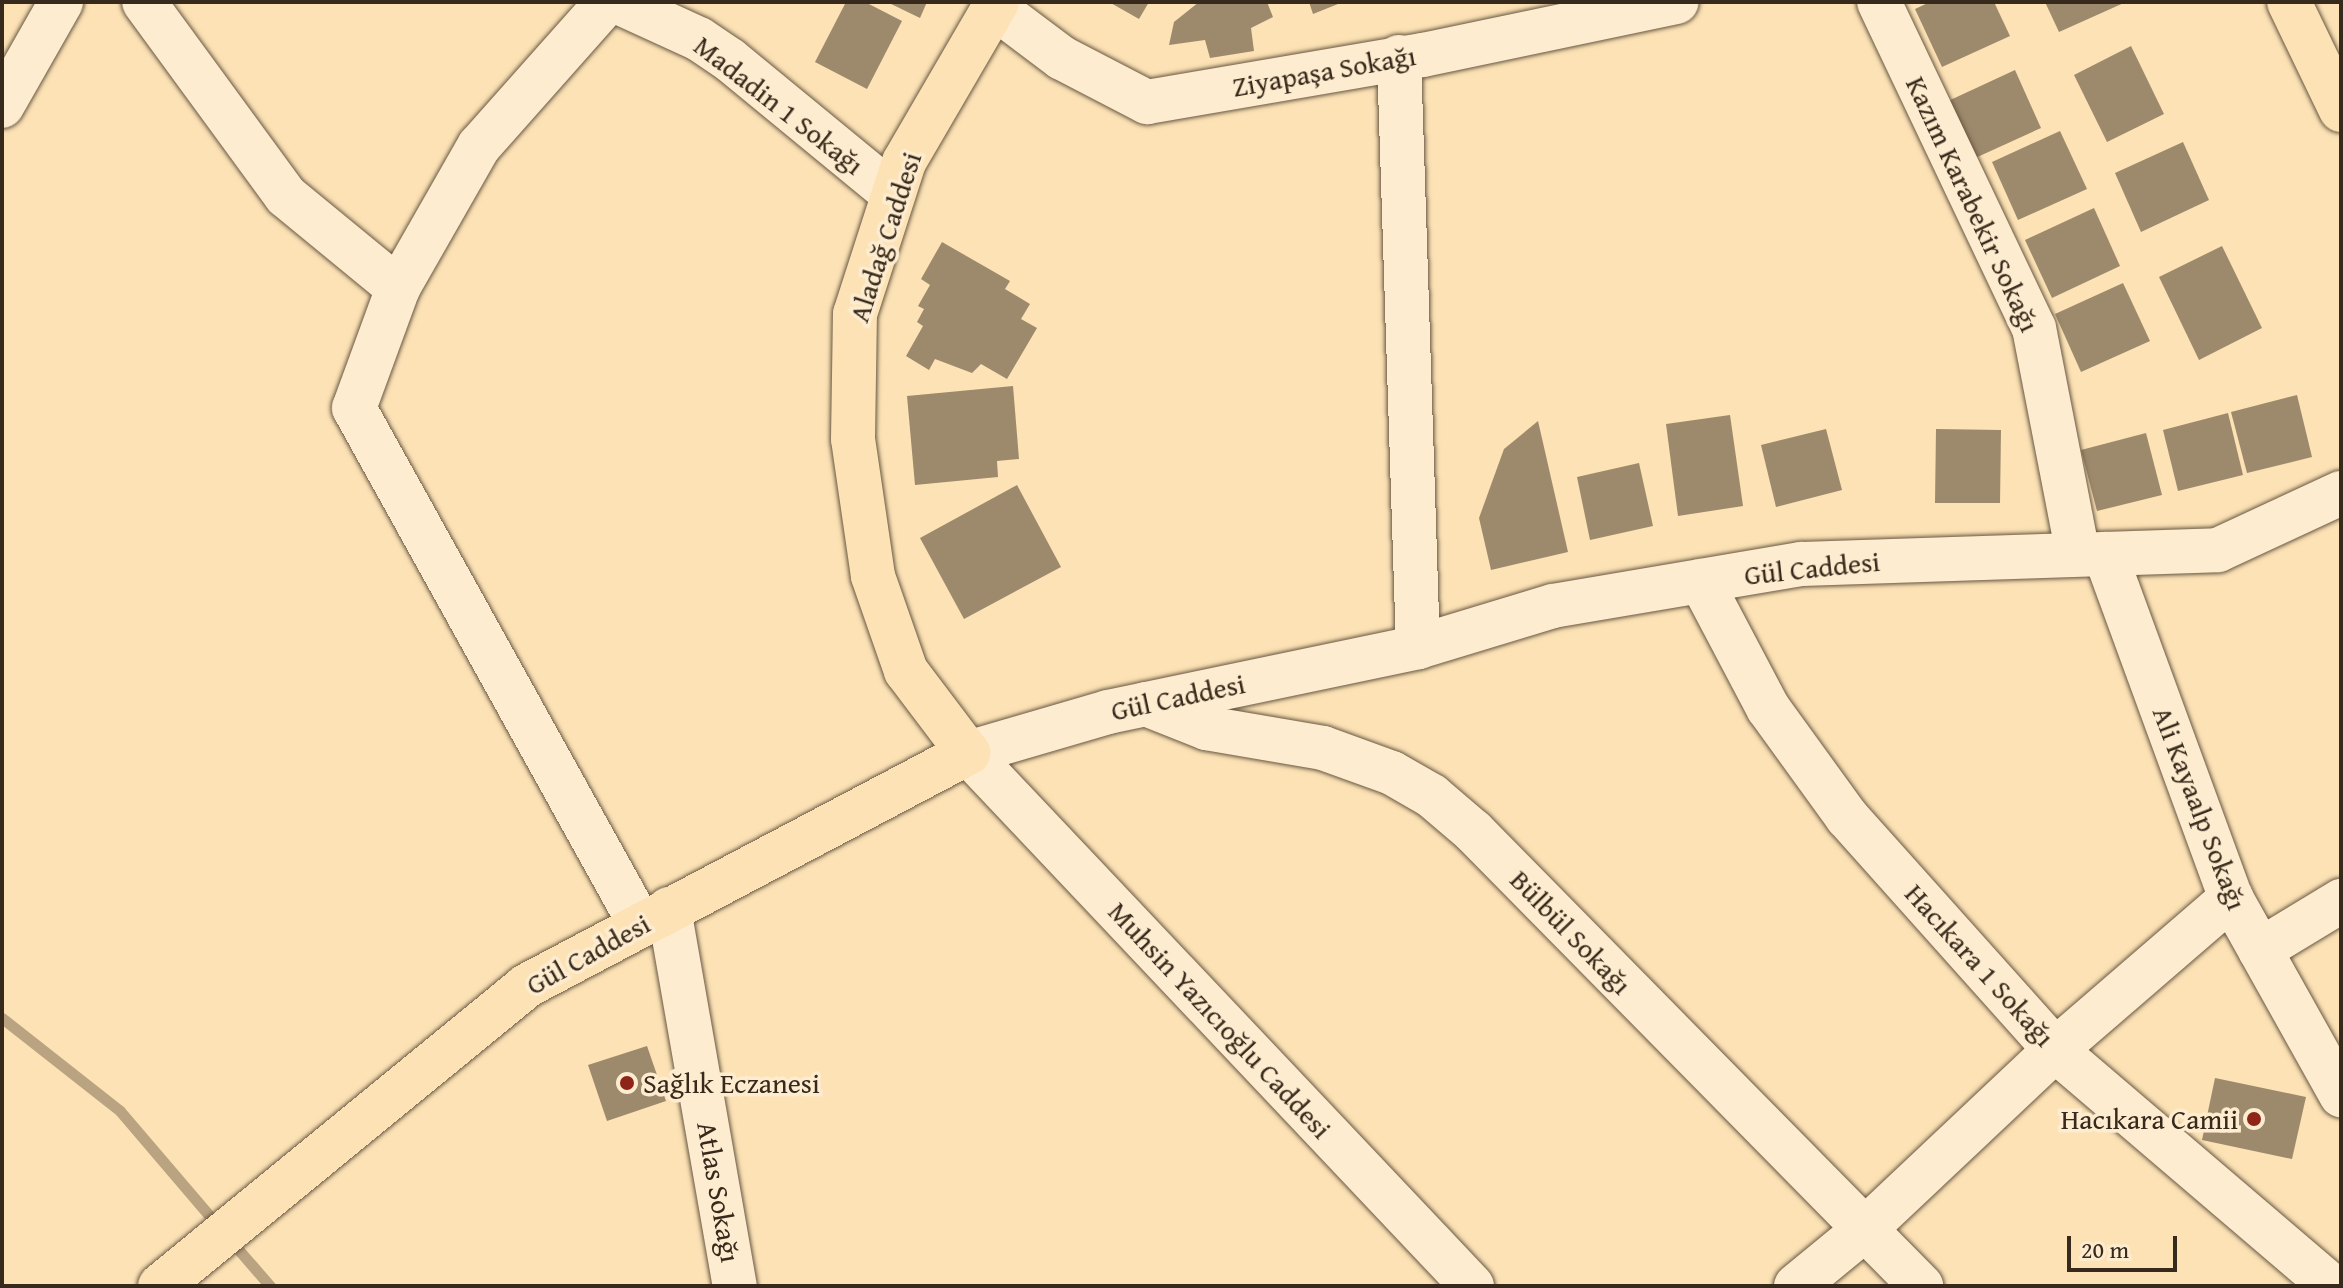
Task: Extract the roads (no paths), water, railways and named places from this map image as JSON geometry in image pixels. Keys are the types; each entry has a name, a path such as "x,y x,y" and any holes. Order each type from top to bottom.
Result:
{"main road":[{"path":"2289,2 2341,110"},
{"name":"Aladağ Caddesi","path":"968,753 906,671 873,576 853,439 855,314 904,162 995,4"},
{"name":"Gül Caddesi","path":"160,1286 526,986 968,753"}],"street":[{"path":"2,106 61,2"},
{"path":"144,2 286,196 398,288"},
{"name":"Atlas Sokağı","path":"607,2 479,146 398,288 354,408 654,917 735,1286"},
{"name":"Madadin 1 Sokağı","path":"618,2 699,39 730,60 893,194"},
{"name":"Ziyapaşa Sokağı","path":"995,4 1062,58 1147,102 1399,57 1494,20 1677,2"},
{"name":"Kazım Karabekir Sokağı","path":"1879,2 2034,328 2092,554"},
{"path":"1399,57 1418,647"},
{"name":"Gül Caddesi","path":"968,753 1146,704 1418,647 1553,606 1801,564 2218,550 2341,493"},
{"name":"Ali Kayaalp Sokağı","path":"2092,554 2231,898 2341,1095"},
{"name":"Hacıkara 1 Sokağı","path":"1701,581 1768,708 1847,817 2055,1050 2331,1286"},
{"name":"Bülbül Sokağı","path":"1146,704 1206,728 1323,748 1392,773 1432,796 1473,831 1863,1231 1921,1286"},
{"name":"Muhsin Yazıcıoğlu Caddesi","path":"968,753 1472,1286"},
{"path":"1796,1286 1863,1231 2055,1050 2231,898"},
{"path":"2260,950 2341,901"}],"waterway":[{"path":"2,1018 120,1111 220,1228"},
{"path":"231,1241 270,1286"}],"place":[{"name":"Sağlık Eczanesi","path":"627,1083"},
{"name":"Hacıkara Camii","path":"2254,1119"}]}
